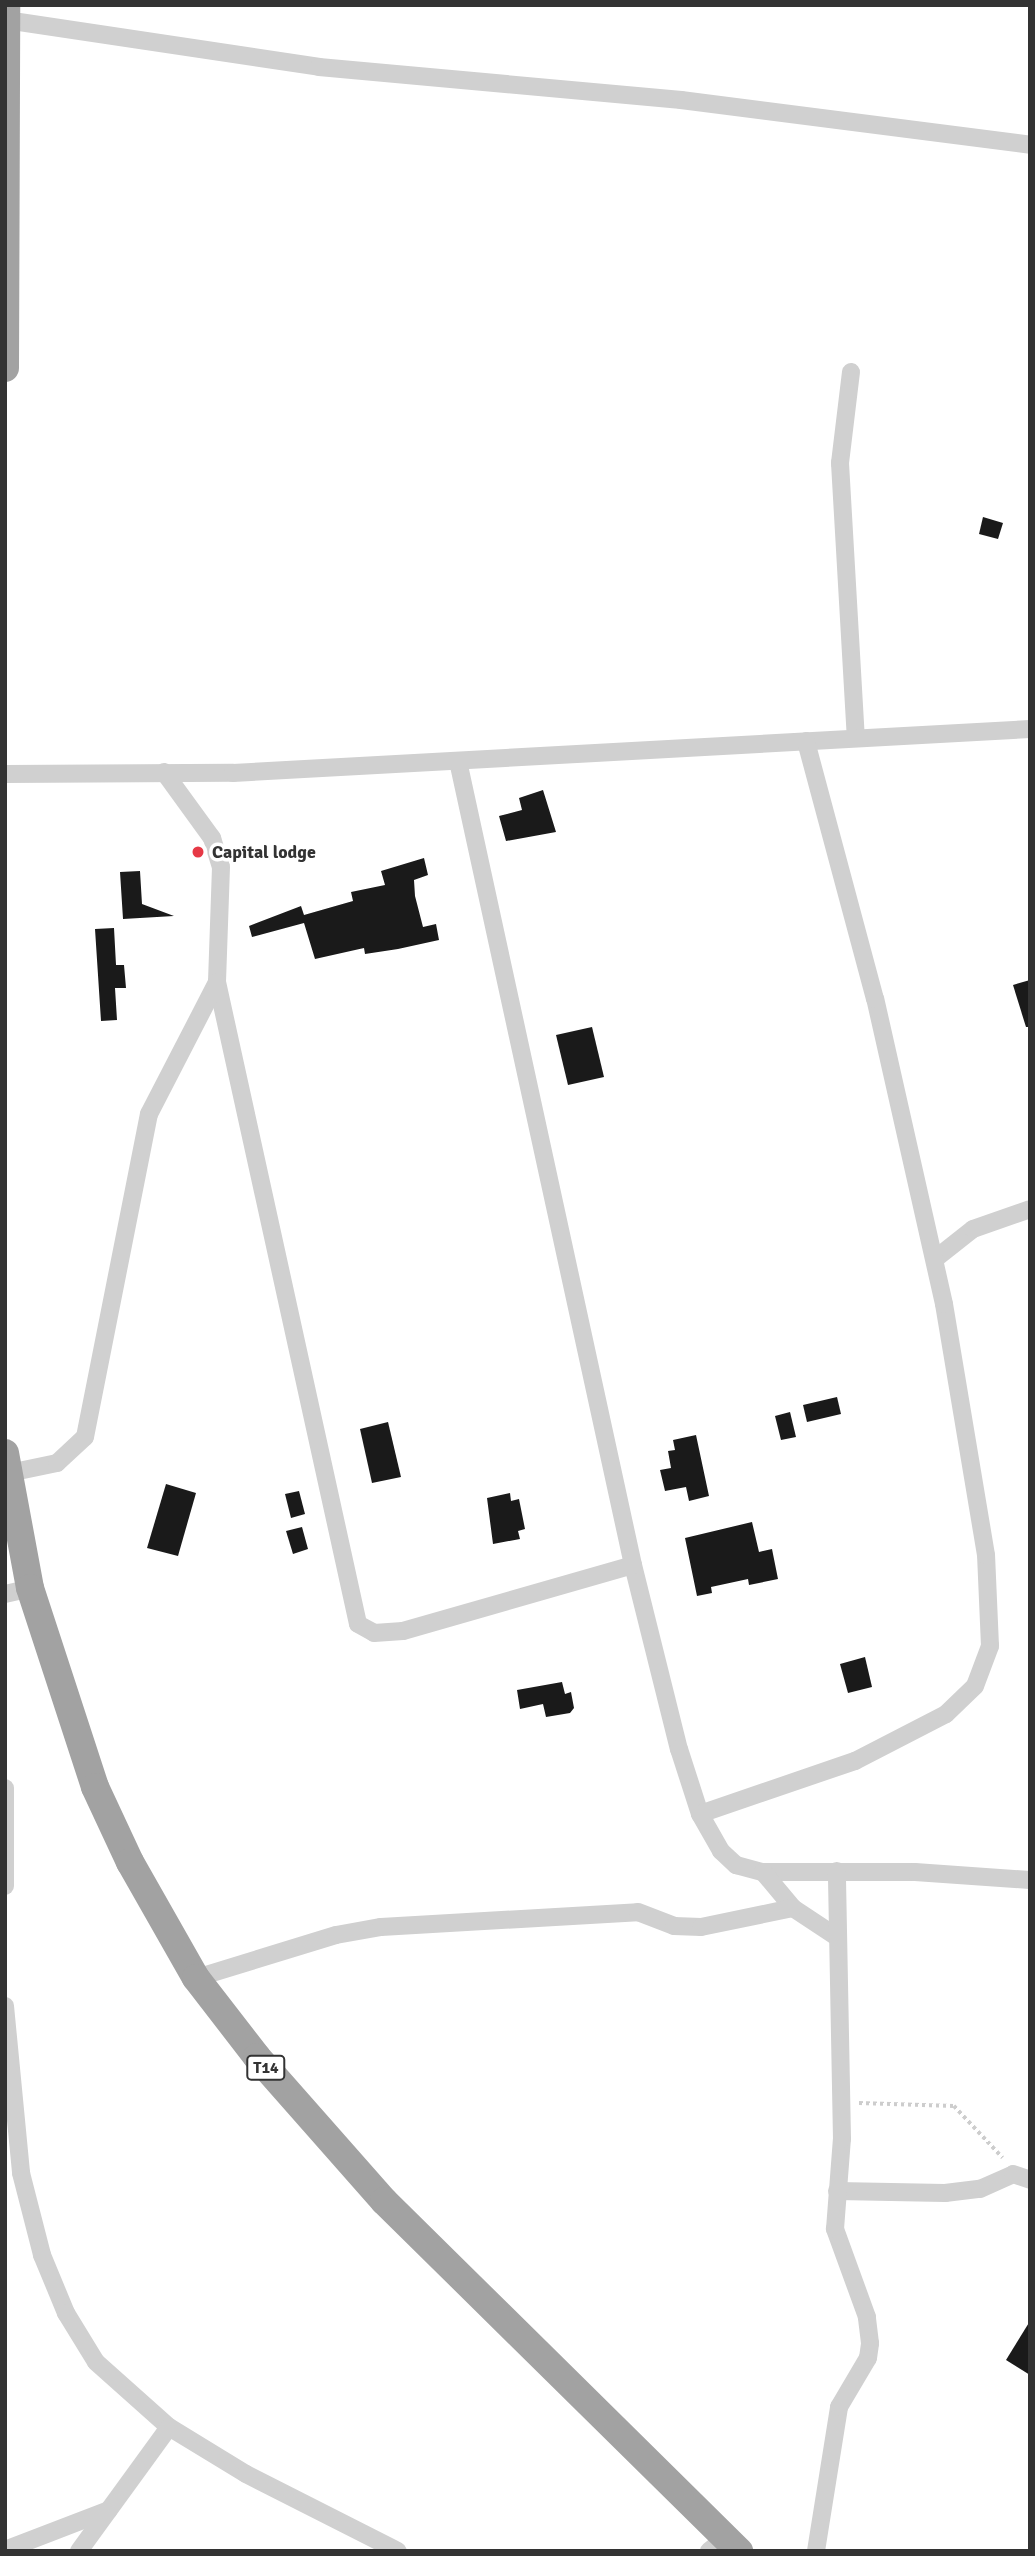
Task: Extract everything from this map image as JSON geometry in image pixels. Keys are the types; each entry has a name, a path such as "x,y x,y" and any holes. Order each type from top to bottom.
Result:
{"highway":[{"path":"5,368 6,5"},
{"name":"T14","path":"7,1463 18,1591 95,1787 130,1862 196,1978 257,2057 384,2201 725,2546"}],"street":[{"path":"6,19 320,67 681,100 1030,145"},
{"path":"851,372 840,463 856,738"},
{"path":"5,774 164,772 458,761 1030,729"},
{"path":"700,1814 881,1749 946,1714 981,1675 992,1625 986,1555 934,1259 875,999 806,741"},
{"path":"458,761 633,1565 700,1814 721,1851 736,1865 763,1872 837,1871 1030,1880"},
{"path":"164,772 181,789 217,850 221,867 217,982 358,1624 374,1633 403,1630 633,1565"},
{"path":"7,1463 57,1463 85,1437 149,1114 217,982"},
{"path":"934,1259 972,1229 1030,1209"},
{"path":"5,1788 5,1886"},
{"path":"816,2551 839,2407 868,2358 870,2343 867,2317 836,2238 841,2103 837,1871"},
{"path":"763,1872 793,1908 837,1937"},
{"path":"196,1978 336,1935 381,1927 638,1912 674,1926 701,1927 793,1908"},
{"path":"5,2006 21,2173 42,2255 66,2313 96,2362 169,2427 246,2474 398,2551"},
{"path":"837,2191 971,2190 1022,2177"},
{"path":"79,2551 169,2427"},
{"path":"5,2550 109,2510"}],"path":[{"path":"841,2103 954,2106 978,2127 1022,2177"}],"building":[{"path":"983,517 1003,523 998,539 979,534"},
{"path":"543,790 556,832 506,841 499,816 522,810 519,798"},
{"path":"424,858 428,875 414,880 415,896 423,927 436,924 439,940 365,954 364,948 315,959 304,923 252,937 249,926 301,906 304,915 353,901 351,892 385,885 381,871"},
{"path":"140,871 142,904 174,916 123,919 120,872"},
{"path":"114,928 116,965 124,965 126,988 115,988 117,1020 101,1021 95,929"},
{"path":"1030,980 1030,1027 1026,1027 1013,985"},
{"path":"592,1027 604,1077 568,1085 556,1035"},
{"path":"837,1397 841,1414 807,1422 803,1405"},
{"path":"790,1412 796,1437 781,1440 775,1416"},
{"path":"388,1422 401,1477 372,1483 360,1429"},
{"path":"696,1435 709,1496 689,1501 686,1487 665,1491 660,1470 671,1468 668,1451 675,1450 673,1440"},
{"path":"166,1484 196,1493 178,1556 147,1548"},
{"path":"299,1491 305,1514 291,1518 285,1494"},
{"path":"510,1493 511,1501 519,1499 525,1529 518,1531 520,1539 493,1544 487,1498"},
{"path":"752,1522 759,1552 772,1549 778,1579 749,1585 748,1579 711,1587 712,1593 697,1596 685,1538"},
{"path":"302,1527 308,1549 293,1554 286,1531"},
{"path":"865,1657 872,1687 848,1693 840,1664"},
{"path":"562,1682 565,1694 571,1692 574,1708 570,1713 546,1717 543,1704 520,1709 517,1690"},
{"path":"1030,2321 1030,2375 1006,2360"}],"place":[{"name":"Capital lodge","path":"198,852"}]}
